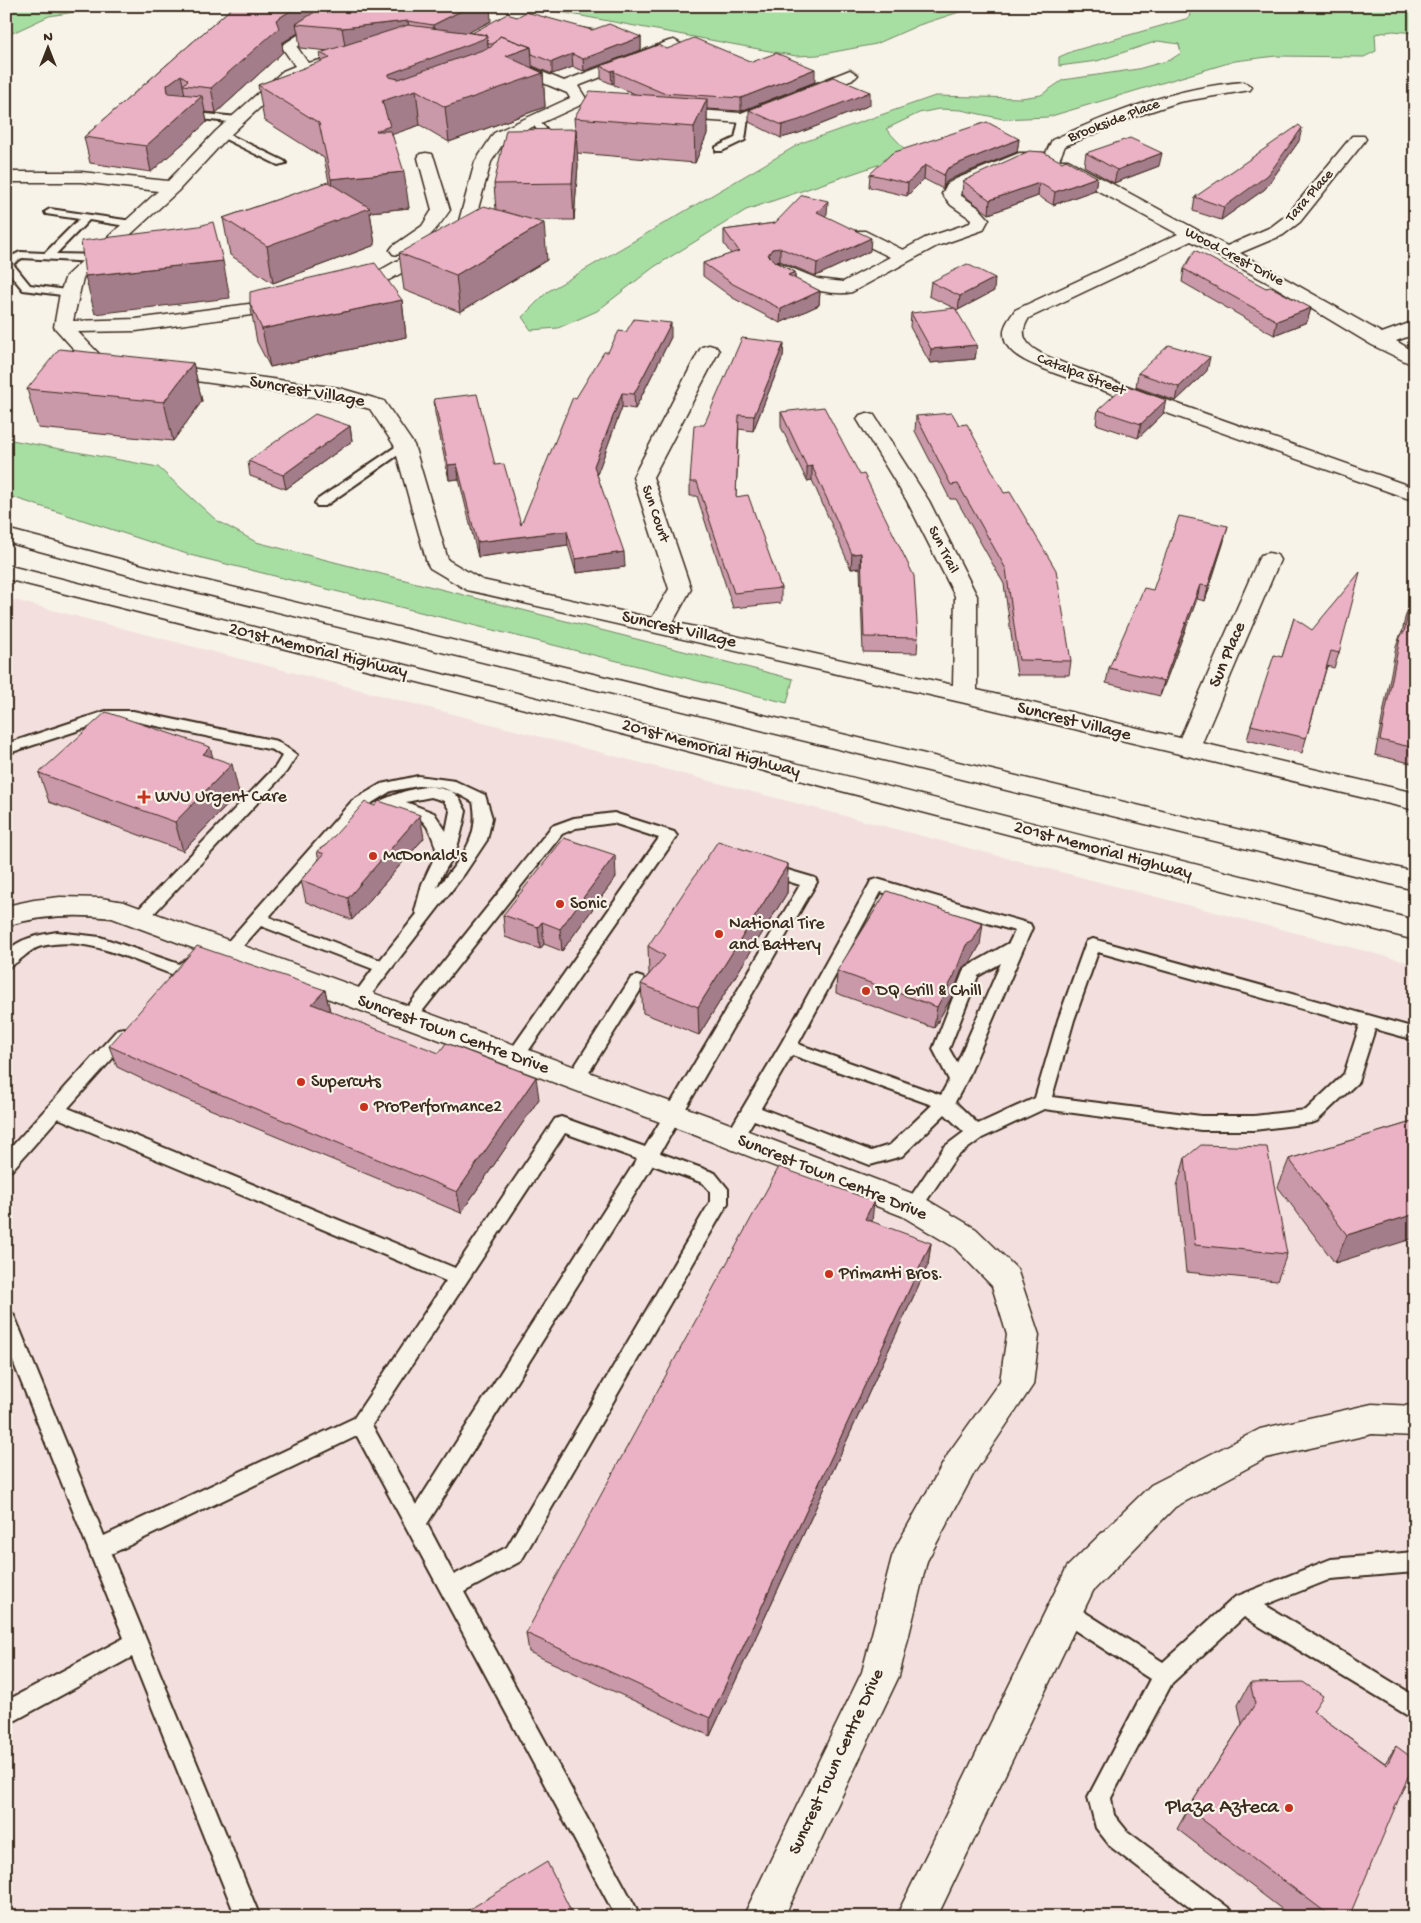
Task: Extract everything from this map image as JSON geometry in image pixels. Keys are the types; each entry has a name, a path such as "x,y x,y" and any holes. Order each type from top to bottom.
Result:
{"street":[{"path":"304,68 289,46 320,27 343,6"},
{"path":"441,54 461,44"},
{"path":"565,86 674,44"},
{"path":"411,52 441,54 498,67 513,65 574,90 587,102 500,136 484,162 472,225 383,276 377,286 288,304 136,325 63,328 69,293 75,276 172,187 222,134 288,74 304,68 354,57 411,52"},
{"path":"656,112 743,118 850,75"},
{"name":"Brookside Place","path":"779,268 817,285 831,289 846,288 930,242 977,226 980,219 976,213 954,200 951,194 953,188 1025,157 1052,158 1058,143 1180,96 1214,89 1244,87"},
{"name":"Tara Place","path":"1226,253 1277,232 1294,218 1358,139"},
{"path":"288,304 309,294 326,282 388,257 411,244 428,230 441,210 426,158"},
{"name":"Wood Crest Drive","path":"1052,158 1278,281 1379,341 1415,360"},
{"path":"6,177 81,177 172,187"},
{"name":"Catalpa Street","path":"1192,234 1022,314 1014,324 1013,337 1020,348 1033,358 1415,495"},
{"path":"859,235 903,256"},
{"name":"Suncrest Village","path":"63,328 96,362 339,394 377,404 404,445 438,563 475,585 965,695 1187,750 1415,802"},
{"path":"1379,341 1415,328"},
{"name":"Sun Court","path":"659,626 680,589 643,477 709,351"},
{"name":"Sun Trail","path":"867,419 918,501 966,596 965,695"},
{"name":"201st Memorial Highway","path":"6,535 155,575 1415,881"},
{"name":"Sun Place","path":"1187,750 1269,560"},
{"name":"201st Memorial Highway","path":"6,572 256,636 541,705 1415,930"},
{"name":"Suncrest Town Centre Drive","path":"6,916 28,909 77,904 115,909 140,918 912,1206 965,1238 1006,1279 1023,1335 1016,1385 962,1462 910,1557 880,1676 763,1917"},
{"path":"916,1917 1080,1579 1163,1496 1260,1444 1372,1419 1415,1421"}],"lane":[{"path":"186,105 176,114 238,120"},
{"path":"719,149 740,140 743,118"},
{"path":"535,121 548,137 545,162"},
{"path":"222,134 281,163"},
{"path":"50,212 132,224"},
{"path":"48,256 87,217"},
{"path":"69,293 27,288 7,263 20,256 93,259 113,257"},
{"path":"321,503 404,445"},
{"path":"6,749 106,716 133,716 277,746 290,754 281,769 140,918"},
{"path":"168,986 181,971 259,919 358,804 388,786 416,779 440,781 466,789 480,799 484,818 479,840 460,869 358,1000"},
{"path":"300,870 324,862 363,818 389,803 422,792 439,793 449,797 458,810 456,828 446,855 430,884 421,918"},
{"path":"389,803 421,810 429,815 436,823 446,855"},
{"path":"407,1018 557,830 567,826 614,818 669,836 514,1058"},
{"path":"567,826 567,845"},
{"path":"415,1524 674,1116 809,882 754,865"},
{"path":"734,1138 750,1111 788,1047 877,885 1024,928 958,1080 945,1103 896,1151 870,1158 750,1111"},
{"path":"474,935 507,916 531,888"},
{"path":"259,919 383,966"},
{"path":"6,962 21,948 46,939 69,938 95,941 181,971"},
{"path":"1042,1102 1066,1020 1094,945 1415,1034"},
{"path":"958,1080 940,1049 971,972 1016,947"},
{"path":"575,1080 637,982"},
{"path":"912,1206 950,1152 976,1133 1042,1102 1201,1124 1254,1123 1311,1116 1352,1076 1369,1021"},
{"path":"6,1166 135,1022"},
{"path":"788,1047 945,1103 976,1133"},
{"path":"56,1110 459,1278"},
{"path":"100,1550 361,1424 562,1124 709,1178 719,1188 719,1203 514,1554 450,1588"},
{"path":"6,1320 248,1917"},
{"path":"361,1424 628,1917"},
{"path":"1222,1917 1119,1839 1104,1820 1099,1797 1164,1675 1243,1604 1331,1569 1415,1562"},
{"path":"1243,1604 1415,1709"},
{"path":"1064,1612 1164,1675"},
{"path":"8,1712 137,1643"}],"shaded area":[{"path":"6,598 1415,964 1415,1917 6,1917"}],"green space":[{"path":"6,6 155,6 93,9 49,16 6,36"},
{"path":"528,6 978,6 919,25 876,44 818,55 796,56"},
{"path":"1191,6 1415,6 1415,33 1393,31 1375,34 1376,51 1364,57 1276,56 1235,61 1048,117 1003,119 961,110 939,109 919,113 886,129 903,147 901,157 746,210 654,267 597,311 558,328 531,330 522,317 547,292 801,143 935,96 1021,98 1041,95 1063,80 1138,69 1170,60 1181,53 1179,44 1158,41 1097,61 1059,66 1059,57 1073,51 1189,18"},
{"path":"6,439 158,467 216,520 256,542 793,679 787,703 190,555 6,495"}],"building":[{"path":"234,6 298,6 276,20 279,28 211,88 183,85 188,80 181,75 167,85 168,93 202,96 146,146 84,137"},
{"path":"324,6 471,6 433,25 408,21 342,28 296,24"},
{"path":"526,12 592,30 609,24 641,37 583,59 572,54 552,62 532,54 531,47 500,36 493,44 488,44 487,35 472,33 507,14 517,17"},
{"path":"408,25 487,35 483,39 389,74 389,77 399,79 491,47 500,36 531,47 506,56 543,73 445,107 416,90 382,101 390,126 376,131 391,131 404,172 331,179 319,123 258,85 330,58 320,53"},
{"path":"694,38 752,62 776,53 815,69 741,98 663,93 614,72 615,70 611,71 601,66 658,45 667,49"},
{"path":"833,77 870,92 782,125 749,110"},
{"path":"590,91 707,99 694,127 574,118"},
{"path":"987,122 1019,139 957,164 947,169 944,175 925,165 908,183 870,174 892,153"},
{"path":"1299,125 1302,128 1268,175 1224,207 1195,197"},
{"path":"576,129 572,183 494,184 506,130"},
{"path":"1130,138 1162,153 1117,170 1086,153"},
{"path":"1029,151 1043,152 1062,162 1066,160 1097,177 1055,192 1039,183 990,200 963,181"},
{"path":"328,182 370,208 267,246 223,218"},
{"path":"802,195 828,201 817,212 871,238 817,263 780,248 772,249 768,255 775,262 795,272 788,275 820,291 781,309 733,284 703,263 739,251 724,230 775,223"},
{"path":"484,206 544,223 456,275 399,253"},
{"path":"213,222 223,261 85,276 81,241 199,226"},
{"path":"1195,250 1266,288 1271,287 1311,308 1277,321 1184,269"},
{"path":"375,263 402,300 262,329 250,304 250,292"},
{"path":"967,264 995,278 960,296 931,282"},
{"path":"955,308 977,345 931,349 911,313"},
{"path":"634,319 671,323 634,394 622,393 594,466 624,552 575,559 567,531 477,542 457,464 448,465 434,399 477,394 495,465 504,464 521,525 573,397 576,398 604,352 608,352 619,331 626,332"},
{"path":"742,338 784,343 754,416 739,415 736,497 748,495 781,588 734,593 697,482 690,482 694,425 704,425"},
{"path":"1169,345 1210,357 1179,387 1138,373"},
{"path":"59,349 193,363 164,402 27,389"},
{"path":"1125,385 1166,400 1141,424 1098,410"},
{"path":"824,407 860,475 864,474 914,576 918,638 864,637 861,553 852,554 812,466 807,467 781,412"},
{"path":"952,413 959,425 967,424 1004,493 1010,492 1056,570 1071,661 1019,660 1006,569 958,484 951,485 916,416"},
{"path":"315,414 350,426 283,475 248,461"},
{"path":"1179,516 1228,526 1208,586 1200,585 1164,681 1109,668 1144,588 1153,590"},
{"path":"1360,572 1339,653 1331,651 1306,738 1251,725 1274,655 1282,657 1294,618 1312,630"},
{"path":"1410,604 1415,605 1415,748 1380,740 1401,633 1404,633"},
{"path":"106,712 210,747 203,754 232,764 175,822 39,773"},
{"path":"379,801 420,815 348,898 301,880 324,854 317,851 326,845 365,802 375,806"},
{"path":"564,838 615,855 560,929 542,922 538,927 503,915"},
{"name":"National Tire and Battery","path":"718,841 788,864 698,1007 641,984 665,956 648,946"},
{"path":"887,891 983,923 973,941 966,945 954,976 937,1007 837,971"},
{"path":"197,946 325,990 312,1004 439,1053 446,1043 536,1077 457,1192 164,1071 109,1046"},
{"path":"1415,1121 1415,1214 1347,1235 1289,1159"},
{"path":"1201,1145 1267,1147 1287,1254 1195,1245 1185,1158"},
{"path":"779,1167 874,1201 865,1219 931,1243 710,1718 526,1633"},
{"name":"Plaza Azteca","path":"1303,1682 1323,1696 1313,1711 1387,1765 1396,1746 1415,1760 1349,1917 1332,1917 1188,1809 1255,1704 1250,1683"},
{"path":"547,1862 574,1917 457,1917"}],"place":[{"name":"WVU Urgent Care","path":"144,797"},
{"name":"McDonald's","path":"373,856"},
{"name":"Sonic","path":"560,904"},
{"name":"National Tire and Battery","path":"719,934"},
{"name":"DQ Grill & Chill","path":"866,991"},
{"name":"Supercuts","path":"301,1082"},
{"name":"ProPerformance2","path":"364,1107"},
{"name":"Primanti Bros.","path":"829,1274"},
{"name":"Plaza Azteca","path":"1289,1808"}]}
